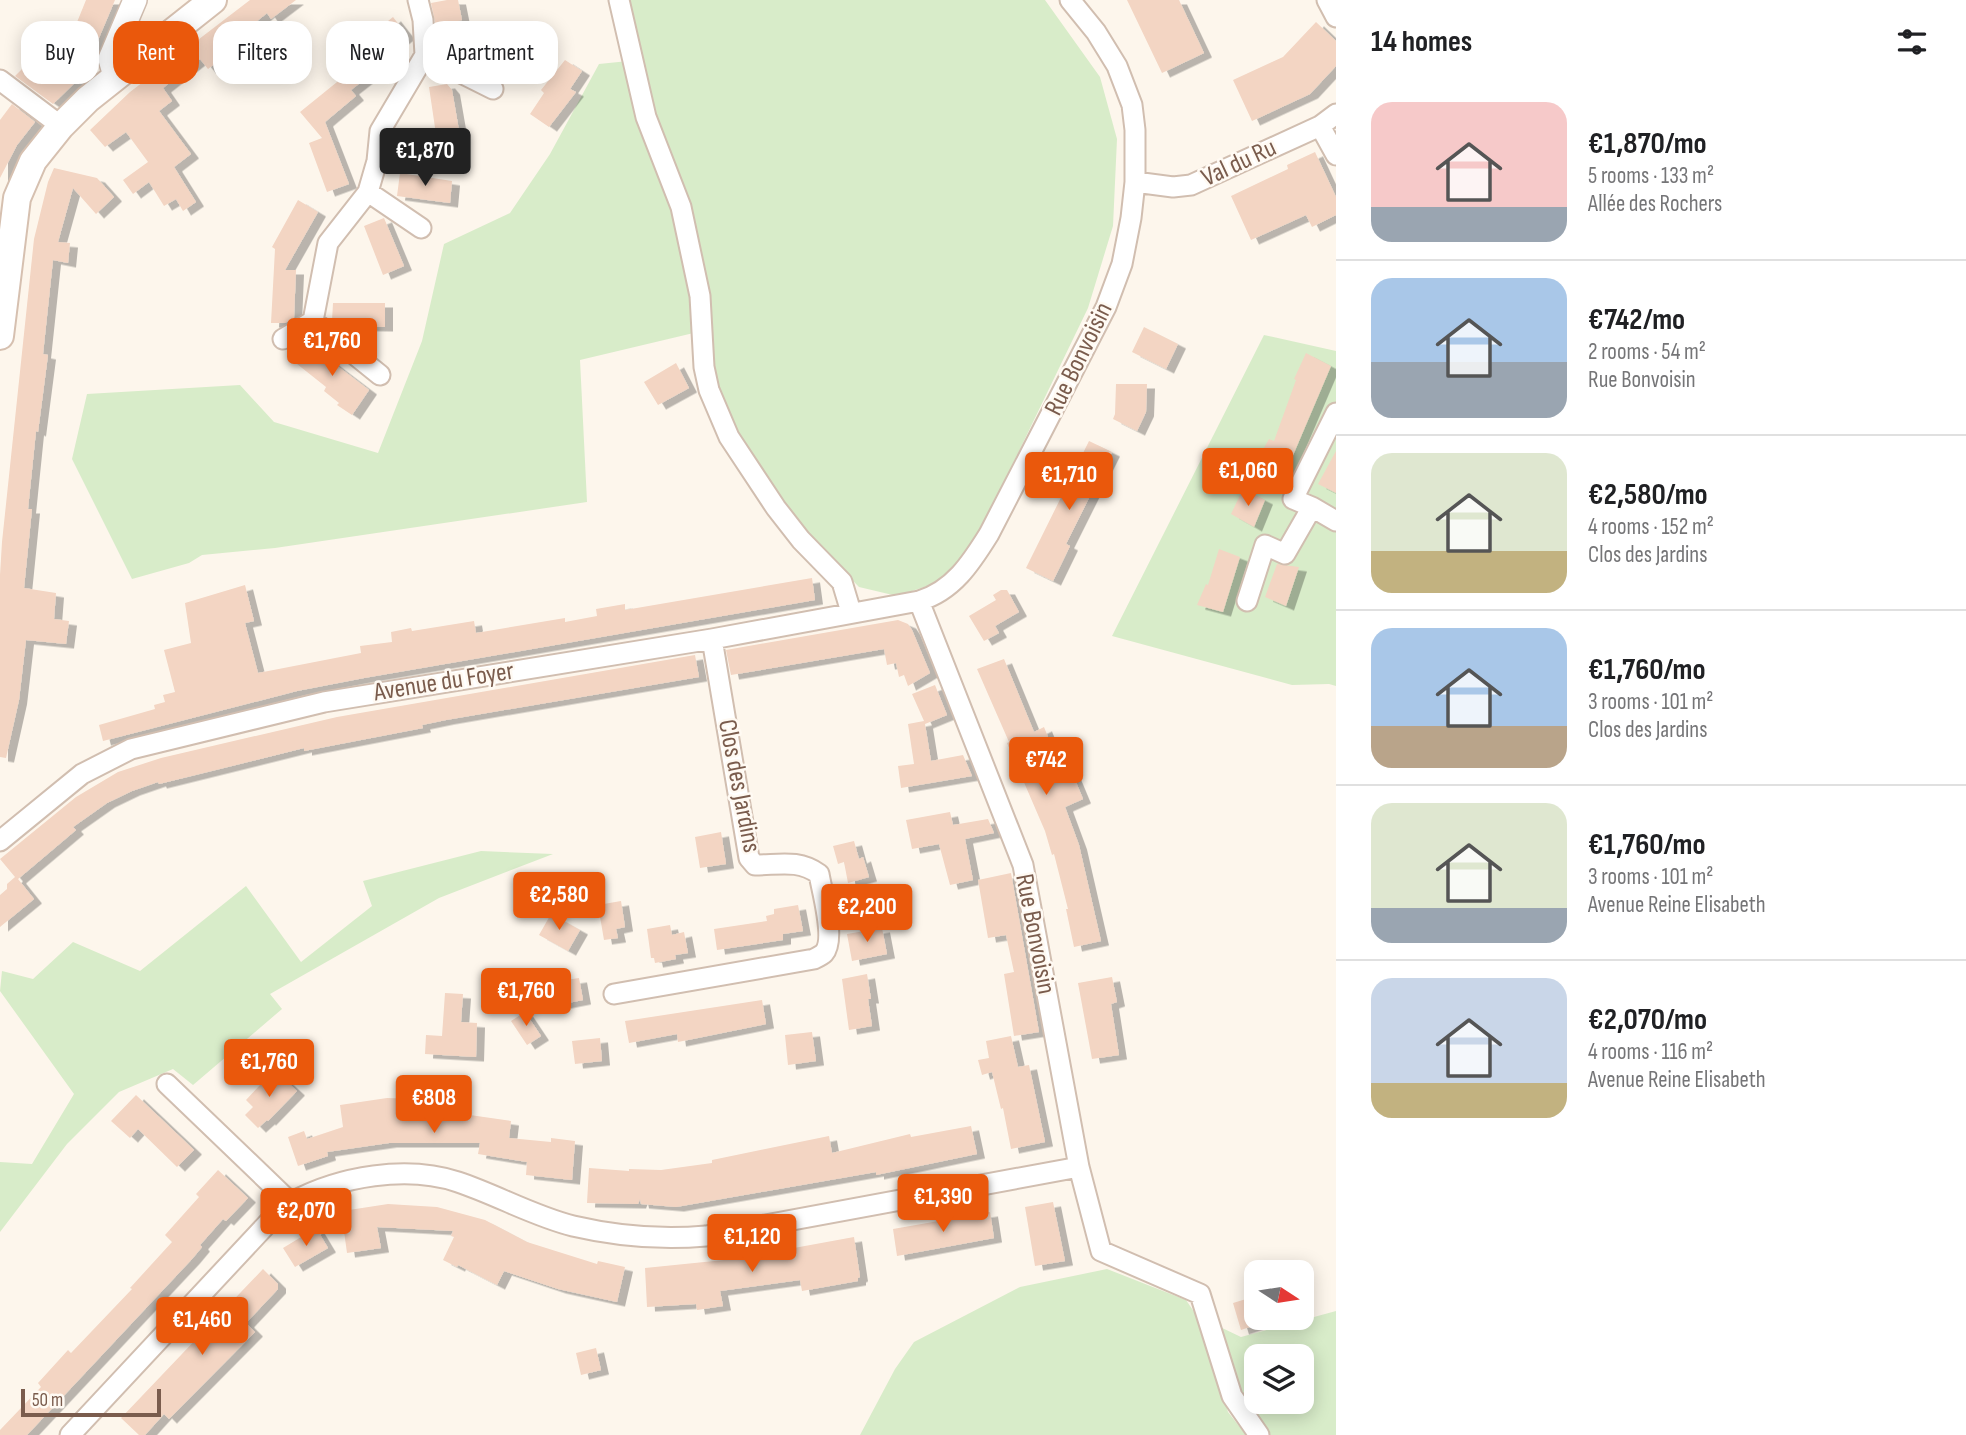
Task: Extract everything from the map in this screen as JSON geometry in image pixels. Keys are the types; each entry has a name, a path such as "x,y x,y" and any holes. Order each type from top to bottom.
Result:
{"main road":[{"path":"186,21 213,0"},
{"path":"0,336 17,198 33,161 61,126 113,78"}],"street":[{"path":"126,21 135,0"},
{"path":"418,0 423,21"},
{"path":"619,0 646,117 681,207 700,296 704,367 709,390 729,437 776,508 801,540 842,582 851,612"},
{"name":"Rue Bonvoisin","path":"1070,0 1096,32 1117,66 1132,105 1135,181 1122,264 1106,307 989,534 969,566 951,584 933,597 919,601 1023,866 1080,1167 1101,1251 1200,1294 1232,1396 1259,1435"},
{"path":"1327,0 1336,17"},
{"path":"113,52 110,59 113,69"},
{"path":"283,339 313,321 328,243 368,192 377,161 380,131 423,58"},
{"path":"0,80 61,126"},
{"path":"483,84 493,89"},
{"name":"Val du Ru","path":"1135,181 1173,187 1191,185 1320,126 1336,114"},
{"path":"1320,126 1336,155"},
{"path":"368,192 421,228"},
{"path":"313,321 380,375"},
{"path":"1336,413 1293,499 1336,521"},
{"path":"1247,601 1265,545 1285,554 1312,507"},
{"name":"Avenue du Foyer","path":"0,841 82,774 131,749 324,702 712,639 919,601"},
{"name":"Clos des Jardins","path":"614,993 814,959 824,954 828,945 829,931 819,874 808,866 795,862 755,865 749,858 712,639"},
{"path":"167,1084 291,1203"},
{"path":"69,1435 268,1223 291,1203 344,1182 382,1174 425,1174 457,1181 573,1226 623,1235 684,1238 1080,1167"}],"green space":[{"path":"624,0 1045,0 1100,77 1117,139 1113,226 1088,308 971,548 936,583 897,596 859,587 773,498 725,413 702,331 580,360 587,502 275,548 202,555 189,563 132,579 72,459 87,394 240,385 274,422 378,453 422,341 444,244 510,213 550,154 599,64 638,60"},
{"path":"1264,335 1336,351 1336,686 1292,685 1112,636"},
{"path":"481,851 553,854 439,898 270,994 282,1009 193,1085 173,1069 119,1092 67,1144 0,1232 0,1162 32,1164 74,1094 0,991 2,971 33,979 73,942 140,971 246,886 301,962 372,906 363,881"},
{"path":"1107,1269 1186,1300 1203,1325 1228,1412 1246,1435 860,1435 895,1369 914,1342 1020,1287"},
{"path":"1336,1311 1336,1435 1267,1435 1251,1414 1314,1414 1314,1344 1244,1344 1244,1404 1218,1326 1241,1337 1267,1330 1314,1330 1314,1317"}],"building":[{"path":"86,0 115,0 99,38 99,21 78,21"},
{"path":"250,0 296,0 271,19 267,13 257,21 223,21"},
{"path":"458,0 462,20 435,21 431,3"},
{"path":"1127,0 1179,0 1204,53 1162,73"},
{"path":"1316,22 1336,41 1336,66 1310,94 1252,121 1233,80 1283,57"},
{"path":"213,28 213,65 208,69 199,60 199,39"},
{"path":"565,60 582,71 570,89 576,92 549,127 530,114 544,93 541,90 546,84 558,84 558,69"},
{"path":"21,70 21,80 15,76"},
{"path":"26,84 74,84 53,104"},
{"path":"140,84 168,84 163,88 172,101 159,111 191,154 174,167 196,202 183,211 176,199 164,206 149,182 133,194 123,180 148,162 126,132 105,147 90,130"},
{"path":"335,84 359,84 351,90 356,96 325,122 349,184 327,192 309,143 322,138 300,112"},
{"path":"447,84 452,90 460,136 437,141 429,87"},
{"path":"12,104 35,122 17,145 0,178 0,120"},
{"path":"1315,152 1336,197 1336,215 1312,227 1306,215 1251,240 1231,196 1288,169 1287,165"},
{"path":"54,168 97,178 114,197 96,214 73,188 58,242 70,243 68,263 53,260 43,354 48,355 38,432 36,431 24,588 56,593 54,619 69,621 66,644 26,640 19,700 6,758 0,757 2,542 34,239"},
{"path":"400,173 452,181 450,203 397,196"},
{"path":"298,200 318,212 285,270 296,270 294,318 285,323 271,323 275,249 272,247"},
{"path":"384,218 404,266 383,275 364,226"},
{"path":"333,303 385,303 385,327 338,326 332,321"},
{"path":"1144,327 1178,344 1166,369 1132,352"},
{"path":"306,342 369,390 352,415 337,405 339,403 324,391 326,387 292,360"},
{"path":"1306,353 1331,366 1285,474 1256,462 1269,439 1274,441 1296,380 1294,379"},
{"path":"676,363 689,388 658,405 644,382"},
{"path":"1116,384 1147,384 1146,412 1137,431 1113,419"},
{"path":"1089,441 1112,452 1066,544 1070,546 1053,581 1026,568"},
{"path":"1336,451 1336,493 1318,484"},
{"path":"1243,489 1265,500 1254,527 1231,514"},
{"path":"1219,549 1240,557 1223,612 1197,605 1206,584 1208,585"},
{"path":"1277,564 1299,567 1286,606 1265,597"},
{"path":"812,578 815,600 297,691 103,741 99,725 155,709 154,705 165,702 163,695 175,692 164,650 191,643 185,603 245,585 254,621 245,623 258,673 361,653 360,646 392,642 391,632 411,628 412,631 474,621 476,633 565,618 565,622 597,616 596,609 625,604 625,610"},
{"path":"1007,590 1019,612 995,626 999,633 984,641 969,616 996,600 993,595"},
{"path":"898,620 908,624 912,630 930,673 908,686 904,675 899,677 896,663 887,665 884,649 731,675 726,650"},
{"path":"695,655 699,677 446,720 422,725 423,728 304,751 304,748 159,784 158,782 132,791 107,803 73,827 76,830 18,879 34,899 0,927 0,895 15,877 0,859 76,797 118,772 161,758 337,717"},
{"path":"1004,659 1034,732 1044,727 1065,779 1073,775 1083,799 1065,807 1079,845 1101,941 1074,947 1068,909 1054,854 1052,855 1045,831 977,669"},
{"path":"935,685 947,715 925,724 931,761 963,755 972,776 901,788 898,766 914,764 908,724 924,721 912,694"},
{"path":"950,812 953,825 988,819 994,833 965,839 973,880 950,885 939,844 912,849 906,820"},
{"path":"721,832 726,864 700,868 695,837"},
{"path":"854,841 859,859 863,857 869,877 848,883 844,862 838,864 833,846"},
{"path":"1011,873 1039,1032 1014,1036 1004,974 1014,972 1006,935 988,938 978,880"},
{"path":"621,901 625,927 616,929 618,938 604,940 598,905"},
{"path":"798,905 803,931 783,934 783,940 717,950 714,929 767,921 766,916 774,914 774,909"},
{"path":"551,914 580,930 568,951 539,935"},
{"path":"670,925 672,935 684,932 688,953 675,955 676,959 655,963 654,958 651,958 647,929"},
{"path":"882,928 887,954 852,961 847,934"},
{"path":"867,974 872,1026 849,1030 842,979"},
{"path":"1112,977 1117,1002 1111,1004 1119,1055 1092,1059 1078,983"},
{"path":"579,978 583,1000 563,1004 559,981"},
{"path":"445,993 463,994 461,1022 477,1023 476,1057 425,1054 426,1035 442,1036"},
{"path":"762,1000 766,1024 678,1042 677,1034 629,1043 625,1021"},
{"path":"525,1012 541,1036 527,1045 511,1021"},
{"path":"812,1032 816,1061 788,1065 785,1035"},
{"path":"1011,1036 1018,1067 1029,1065 1045,1142 1011,1149 992,1072 982,1075 978,1060 989,1058 986,1041"},
{"path":"600,1038 602,1061 575,1064 572,1041"},
{"path":"274,1070 297,1091 258,1128 245,1115 253,1107 246,1100"},
{"path":"136,1095 194,1150 177,1167 138,1129 130,1138 111,1121"},
{"path":"387,1098 419,1099 419,1102 463,1102 463,1114 511,1121 509,1138 575,1141 572,1180 526,1175 527,1162 478,1154 480,1143 389,1143 327,1152 328,1156 298,1166 288,1137 304,1131 307,1139 343,1127 340,1105"},
{"path":"971,1126 977,1154 876,1175 876,1172 676,1207 641,1204 640,1199 638,1204 587,1203 589,1168 661,1170 712,1163 712,1160 829,1136 832,1153 910,1134 911,1137"},
{"path":"218,1170 248,1198 226,1221 223,1219 200,1245 202,1247 192,1259 27,1435 0,1435 0,1430 41,1387 38,1383 68,1350 71,1353 132,1289 130,1288 172,1242 165,1235 199,1197 196,1194"},
{"path":"1053,1202 1065,1261 1035,1266 1025,1207"},
{"path":"388,1204 437,1207 485,1220 527,1242 597,1264 598,1261 625,1267 617,1302 558,1289 504,1271 497,1285 443,1260 454,1237 451,1236 453,1231 377,1227 381,1248 347,1253 343,1224 351,1223 349,1210"},
{"path":"990,1212 994,1238 897,1256 893,1229"},
{"path":"316,1228 328,1248 295,1267 283,1248"},
{"path":"854,1237 860,1277 858,1281 802,1291 800,1280 720,1291 723,1306 697,1310 696,1304 647,1307 645,1268 734,1259"},
{"path":"263,1269 278,1284 278,1289 246,1323 255,1332 169,1419 164,1414 145,1435 139,1435 121,1418"},
{"path":"1244,1300 1244,1329 1241,1330 1233,1303"},
{"path":"596,1348 601,1370 581,1375 576,1353"}]}
